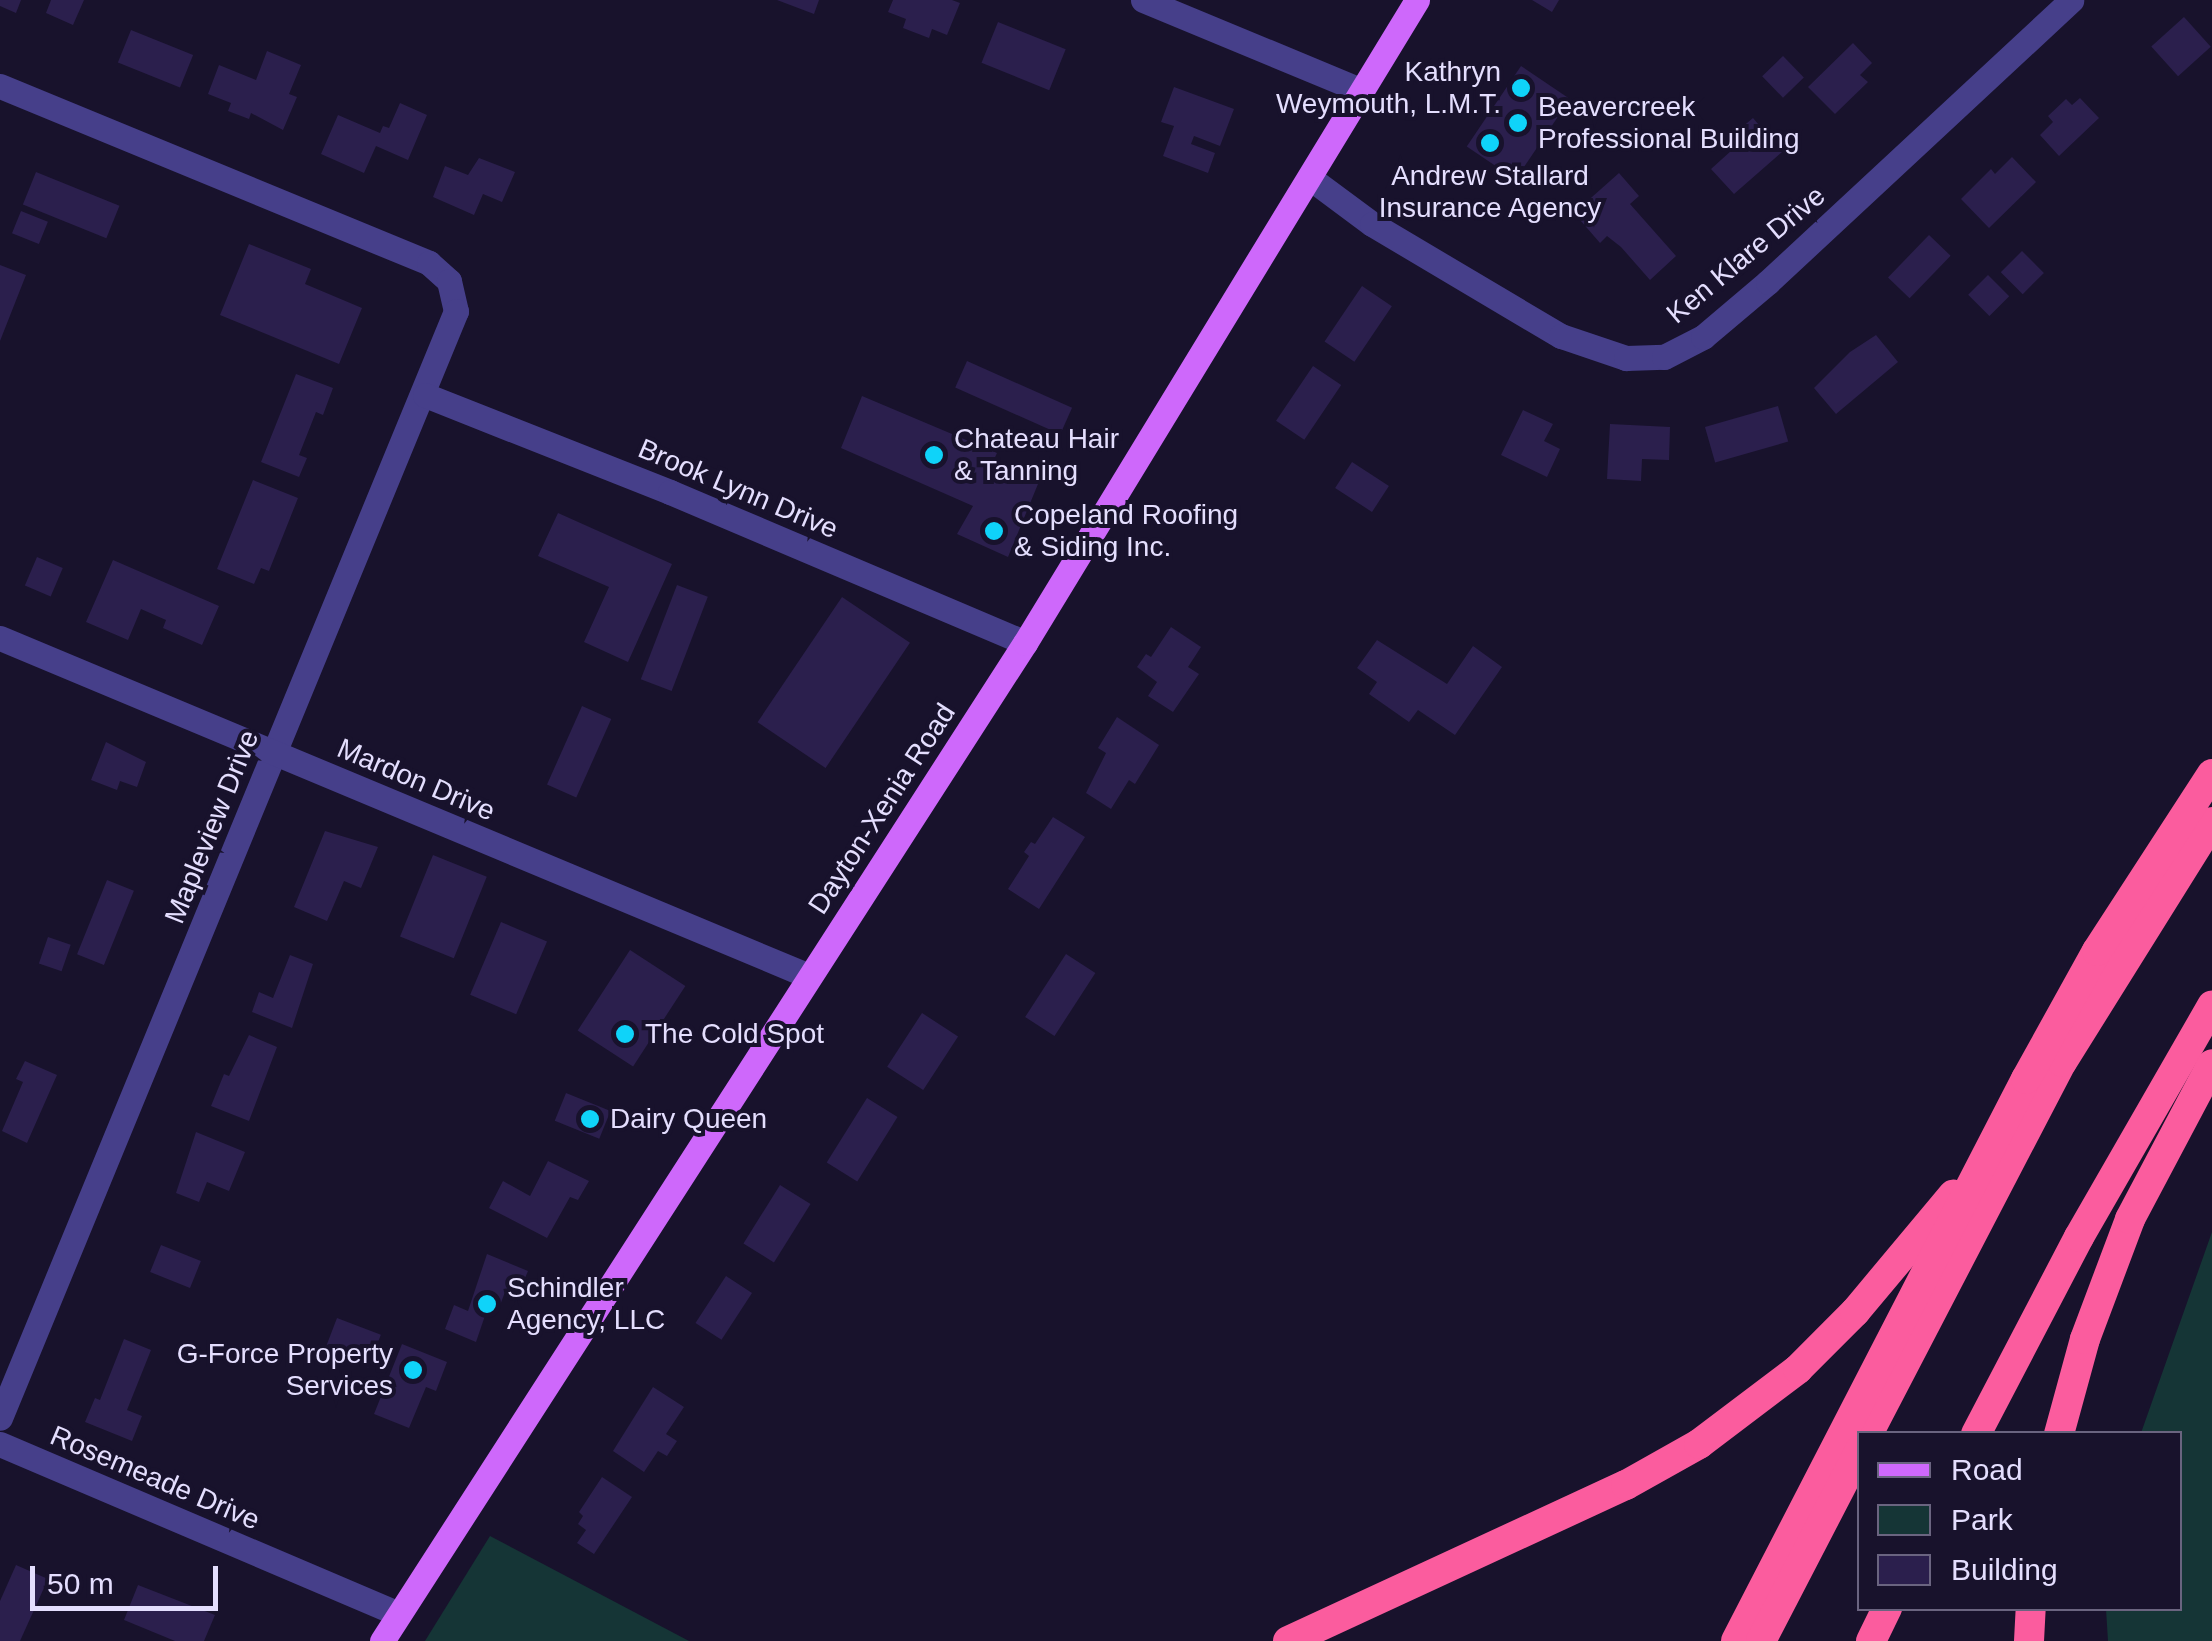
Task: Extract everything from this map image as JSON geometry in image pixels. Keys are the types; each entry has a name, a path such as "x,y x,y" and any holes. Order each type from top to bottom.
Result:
{"highway":[{"path":"1736,1641 1982,1164 2097,951 2212,774"},
{"path":"1870,1431 2062,1062 2212,822"},
{"path":"1978,1431 2079,1236 2212,1006"},
{"path":"2060,1431 2085,1339 2124,1234 2156,1164 2212,1064"},
{"path":"1288,1641 1626,1485 1733,1421 1798,1369 1855,1312 1982,1164"},
{"path":"1761,1641 1857,1456"},
{"path":"1871,1641 1886,1611"},
{"path":"2030,1641 2031,1611"}],"main road":[{"name":"Dayton-Xenia Road","path":"382,1641 396,1613 1025,643 1417,0"}],"street":[{"path":"1144,0 1360,90"},
{"name":"Ken Klare Drive","path":"1310,178 1372,224 1561,336 1626,358 1664,357 1703,338 1768,282 2071,0"},
{"name":"Mapleview Drive","path":"0,86 429,263 449,281 456,311 425,395 0,1418"},
{"name":"Brook Lynn Drive","path":"425,395 670,492 1025,643"},
{"name":"Mardon Drive","path":"0,638 809,976"},
{"name":"Rosemeade Drive","path":"0,1444 396,1613"}],"green space":[{"path":"2212,1232 2212,1641 2108,1641 2106,1611 2182,1611 2182,1431 2142,1431"},
{"path":"490,1536 689,1641 425,1641"}],"building":[{"path":"0,0 21,0 16,13 0,6"},
{"path":"51,0 84,0 73,25 46,13"},
{"path":"777,0 819,0 814,14"},
{"path":"893,0 960,3 947,35 932,29 929,38 903,28 906,19 888,12"},
{"path":"1532,0 1559,0 1552,12"},
{"path":"2184,17 2211,47 2178,76 2151,46"},
{"path":"998,22 1066,49 1049,90 982,63"},
{"path":"131,30 193,55 180,88 118,62"},
{"path":"1853,43 1872,63 1860,75 1868,82 1835,114 1808,87"},
{"path":"267,51 301,65 289,94 297,97 283,130 251,113 249,119 228,111 231,103 208,94 219,65 256,80"},
{"path":"1783,56 1804,78 1783,98 1762,76"},
{"name":"Beavercreek Professional Building","path":"1521,66 1570,99 1516,179 1467,146"},
{"path":"1174,87 1234,109 1220,146 1194,136 1191,144 1215,153 1208,173 1163,156 1174,126 1161,122"},
{"path":"2080,98 2099,118 2059,156 2040,135 2053,122 2048,116 2066,99 2072,105"},
{"path":"400,103 427,115 408,160 376,146 364,173 321,154 338,115 380,133 383,126 389,128"},
{"path":"1753,118 1782,152 1734,194 1711,169 1742,141 1735,133"},
{"path":"2012,157 2036,182 1989,228 1961,199 1991,169 1995,174"},
{"path":"479,158 515,172 502,202 483,194 474,215 433,197 445,166 468,175"},
{"path":"36,172 119,206 106,238 23,204"},
{"path":"1619,173 1639,196 1630,204 1676,256 1650,280 1621,247 1607,236 1600,243 1574,213"},
{"path":"21,211 48,222 39,244 12,233"},
{"path":"1929,235 1951,256 1910,298 1888,277"},
{"path":"249,244 311,269 305,284 362,308 339,364 220,315"},
{"path":"2022,251 2044,273 2023,294 2001,272"},
{"path":"0,265 26,275 0,341"},
{"path":"1988,275 2009,296 1989,316 1968,295"},
{"path":"1362,286 1392,306 1354,362 1325,342"},
{"path":"1876,335 1898,362 1836,414 1814,388 1850,352"},
{"path":"967,361 1072,408 1060,434 955,387"},
{"path":"1313,366 1341,385 1304,440 1276,421"},
{"path":"296,374 333,388 323,415 316,412 299,455 307,458 299,477 261,462"},
{"path":"862,396 997,453 991,466 1038,484 1008,557 957,534 973,506 841,448"},
{"path":"1778,406 1788,442 1715,463 1705,427"},
{"path":"1523,410 1553,424 1544,441 1560,449 1547,477 1501,455"},
{"path":"1610,424 1670,427 1669,460 1642,459 1641,481 1607,479"},
{"path":"1352,462 1389,486 1372,512 1335,488"},
{"path":"253,480 298,498 269,571 261,568 254,584 217,569"},
{"path":"558,513 672,564 628,662 584,642 609,587 538,556"},
{"path":"37,557 63,568 51,596 25,586"},
{"path":"113,560 219,606 202,645 163,628 166,620 141,609 128,640 86,622"},
{"path":"677,585 708,597 672,691 641,679"},
{"path":"842,597 910,643 826,768 758,722"},
{"path":"1171,627 1201,647 1188,667 1199,674 1173,712 1148,696 1157,682 1137,667 1146,654 1151,657"},
{"path":"1377,640 1447,684 1473,646 1502,667 1455,735 1418,710 1409,722 1369,694 1377,682 1357,668"},
{"path":"582,706 611,719 576,798 547,785"},
{"path":"1117,717 1159,745 1135,784 1129,780 1111,809 1086,793 1106,753 1098,748"},
{"path":"106,742 146,762 137,787 120,781 117,790 91,780"},
{"path":"1053,817 1085,837 1039,909 1008,889 1029,856 1024,852 1031,842 1035,844"},
{"path":"325,831 378,847 361,888 344,881 327,921 294,907"},
{"path":"433,855 487,877 454,958 400,937"},
{"path":"107,880 134,891 104,965 77,954"},
{"path":"501,922 547,942 516,1014 470,995"},
{"path":"48,937 71,945 62,971 39,963"},
{"path":"630,950 685,986 633,1066 578,1031"},
{"path":"1066,954 1095,973 1055,1036 1025,1017"},
{"path":"290,955 313,964 292,1028 252,1012 259,992 273,998"},
{"path":"922,1013 958,1036 923,1090 887,1067"},
{"path":"249,1035 277,1047 249,1121 211,1106 224,1074 229,1076"},
{"path":"25,1061 57,1075 27,1143 2,1131 23,1082 16,1079"},
{"path":"566,1093 611,1111 599,1139 555,1121"},
{"path":"867,1098 898,1117 857,1182 827,1162"},
{"path":"196,1132 245,1152 229,1191 207,1182 199,1202 176,1193"},
{"path":"548,1161 589,1181 578,1200 570,1197 547,1238 489,1208 503,1181 530,1196"},
{"path":"780,1185 811,1204 774,1263 743,1244"},
{"path":"161,1245 201,1261 190,1288 150,1272"},
{"path":"487,1254 528,1271 517,1297 505,1292 499,1308 489,1304 476,1342 445,1329 454,1305 468,1311"},
{"path":"726,1276 752,1293 721,1340 696,1323"},
{"path":"337,1318 381,1335 368,1368 324,1351"},
{"path":"124,1339 151,1350 127,1410 142,1416 132,1441 85,1422 95,1398 100,1400"},
{"path":"402,1344 447,1362 436,1391 426,1387 409,1428 374,1414"},
{"path":"653,1387 684,1407 666,1434 677,1441 667,1456 658,1451 644,1472 613,1451"},
{"path":"602,1477 632,1497 594,1554 577,1543 586,1530 578,1524 583,1516 579,1512"},
{"path":"16,1565 48,1579 20,1641 0,1641 0,1601"},
{"path":"138,1585 215,1615 204,1641 175,1641 124,1620"}],"place":[{"name":"Kathryn Weymouth, L.M.T.","path":"1521,88"},
{"name":"Beavercreek Professional Building","path":"1518,123"},
{"name":"Andrew Stallard Insurance Agency","path":"1490,143"},
{"name":"Chateau Hair & Tanning","path":"934,455"},
{"name":"Copeland Roofing & Siding Inc.","path":"994,531"},
{"name":"The Cold Spot","path":"625,1034"},
{"name":"Dairy Queen","path":"590,1119"},
{"name":"Schindler Agency, LLC","path":"487,1304"},
{"name":"G-Force Property Services","path":"413,1370"}]}
